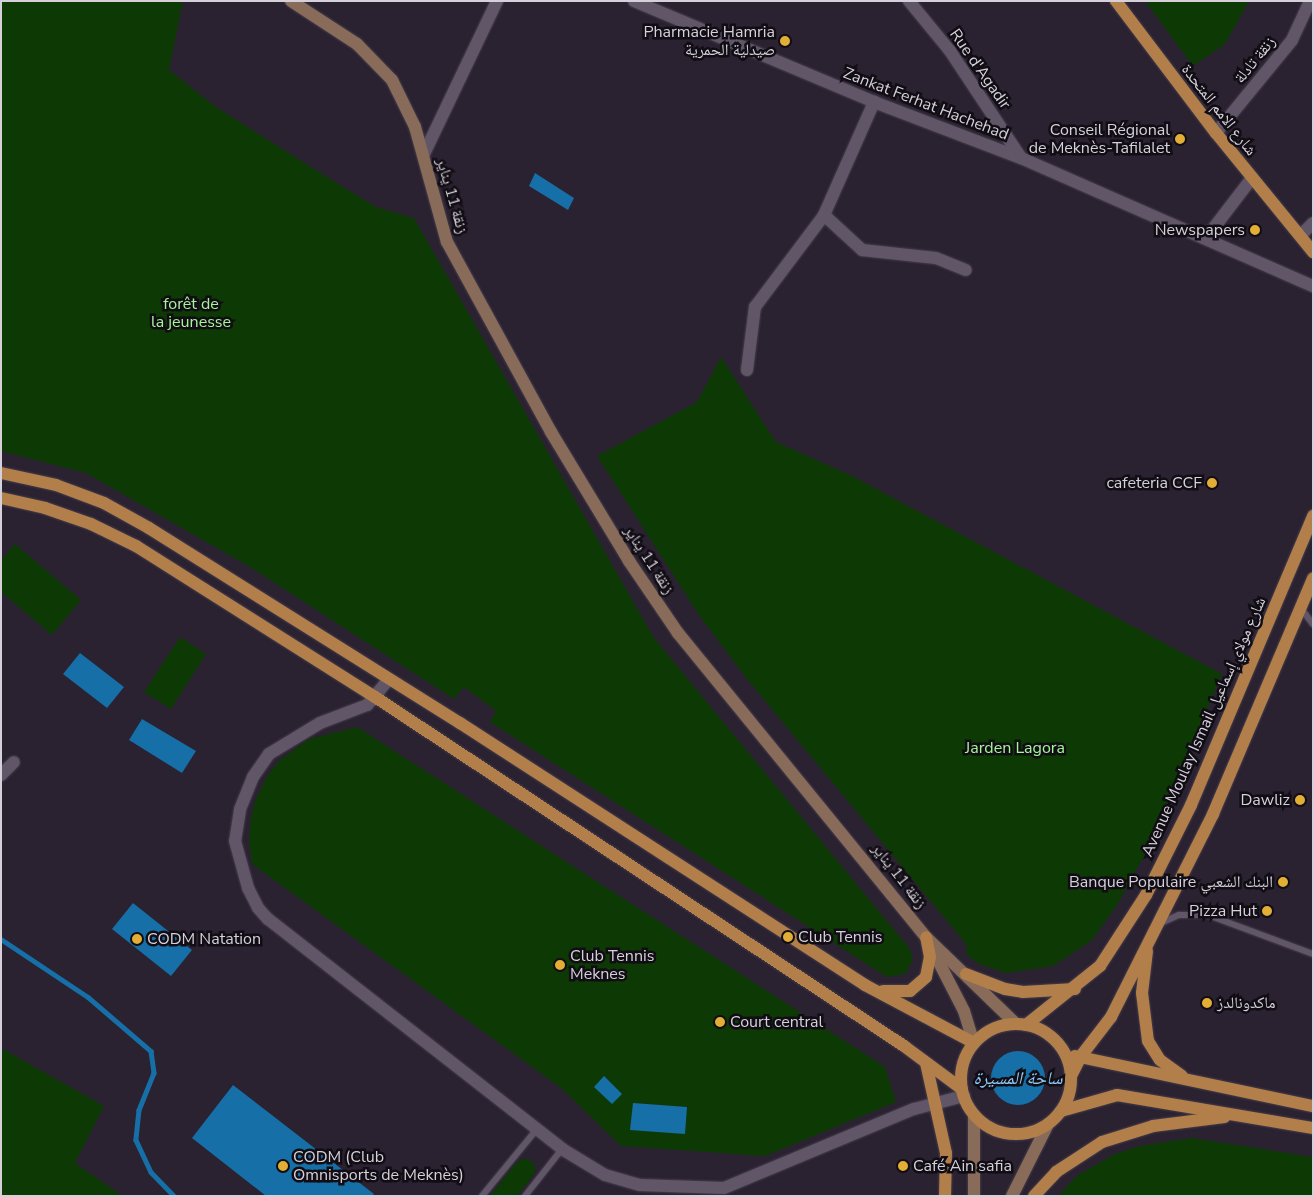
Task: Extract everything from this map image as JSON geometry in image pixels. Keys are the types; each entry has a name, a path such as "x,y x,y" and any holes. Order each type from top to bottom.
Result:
{"main road":[{"name":"زنقة 11 يناير","path":"290,1 338,30 377,62 404,101 424,154 440,224 447,242 551,432 629,561 705,668 868,862 926,937"},
{"name":"شارع الامم المتحدة","path":"1116,1 1216,133 1302,235"},
{"path":"1302,235 1313,245"},
{"path":"1302,235 1313,252"},
{"path":"1,473 56,484 104,503 389,678 866,985 974,1043"},
{"path":"1,498 91,524 136,546 375,696 926,1063 963,1092"},
{"name":"Avenue Moulay Ismail شارع مولاي إسماعيل","path":"1021,1025 1075,989 1100,966 1123,935 1191,805 1313,516"},
{"path":"974,1115 1002,1132 1034,1131 1048,1124 1061,1111 1067,1100 1072,1076 1081,1056 1111,1017 1213,814 1313,578"},
{"path":"926,937 1021,1025 1056,1040 1066,1054 1072,1076"},
{"path":"866,985 901,993 919,986 929,968 926,937"},
{"path":"926,937 964,1011 974,1043"},
{"path":"1150,938 1142,993 1148,1041 1160,1060 1186,1079"},
{"path":"966,974 1005,989 1023,992 1075,989"},
{"path":"974,1196 974,1115 963,1092 962,1070 974,1043 989,1032 1021,1025"},
{"path":"1066,1054 1313,1106"},
{"path":"926,1063 946,1153 945,1196"},
{"path":"1061,1111 1117,1095 1313,1128"},
{"path":"1034,1196 1071,1160 1118,1135 1153,1126 1236,1115"},
{"path":"1012,1196 1048,1124"}],"street":[{"path":"424,154 497,1"},
{"name":"Zankat Ferhat Hachehad","path":"634,1 874,102 1021,158 1313,286"},
{"name":"Rue d'Agadir","path":"909,1 950,51 1021,158"},
{"name":"زنقة تادلة","path":"1216,133 1292,40 1310,1"},
{"path":"748,370 755,307 824,215 874,102"},
{"path":"1206,238 1252,178"},
{"path":"824,215 862,250 936,258 966,270"},
{"path":"1302,235 1313,223"},
{"path":"389,678 375,696 357,710 293,737 269,754 253,777 240,810 236,841 245,880 258,908 268,919 562,1149 605,1175 640,1185 724,1188 963,1092"},
{"path":"1,775 14,762"}],"lane":[{"path":"1300,607 1313,624"},
{"path":"1150,938 1160,924 1179,915 1208,915 1313,954"},
{"path":"482,1196 537,1129"},
{"path":"525,1196 562,1149"}],"green space":[{"name":"forêt de la jeunesse","path":"1,1 183,1 169,70 216,107 376,207 414,218 654,638 910,949 913,960 905,974 887,977 490,722 496,711 464,687 454,699 250,567 86,473 1,451"},
{"path":"1145,1 1249,1 1225,44 1193,66"},
{"name":"Jarden Lagora","path":"721,357 776,442 852,476 1222,674 1150,845 1117,905 1092,940 1053,966 1006,973 979,964 967,955 966,944 747,679 699,615 597,456 697,402"},
{"path":"15,544 81,600 52,635 1,592 1,560"},
{"path":"180,637 206,654 171,709 144,692"},
{"name":"Club Tennis Meknes","path":"357,727 885,1067 896,1102 765,1156 621,1146 561,1088 252,864 249,839 251,818 255,801 269,773 280,760 309,739"},
{"path":"1,1048 104,1106 75,1163 123,1196 1,1196"},
{"path":"1192,1138 1313,1157 1313,1196 1058,1196 1077,1176 1113,1155 1139,1146"},
{"path":"525,1158 534,1163 535,1173 517,1196 490,1196 516,1163"}],"water":[{"path":"535,173 574,198 568,210 529,186"},
{"path":"80,653 124,687 107,708 63,674"},
{"path":"142,719 196,751 182,773 129,740"},
{"path":"133,903 192,950 171,976 112,929"},
{"name":"ساحة المسيرة","path":"1013,1051 1023,1051 1033,1055 1041,1063 1045,1078 1041,1093 1033,1101 1023,1105 1013,1105 1003,1101 995,1093 991,1083 991,1073 995,1063 1003,1055"},
{"path":"604,1076 622,1094 612,1104 594,1087"},
{"name":"CODM (Club Omnisports de Meknès)","path":"233,1085 374,1194 372,1196 266,1196 192,1138"},
{"path":"633,1103 687,1107 685,1134 630,1130"}],"waterway":[{"path":"1,939 88,997 151,1051 154,1073 139,1110 136,1140 151,1172 174,1196"}],"place":[{"name":"Pharmacie Hamria صيدلية الحمرية","path":"785,41"},
{"name":"Conseil Régional de Meknès-Tafilalet","path":"1180,139"},
{"name":"Newspapers","path":"1255,230"},
{"name":"cafeteria CCF","path":"1212,483"},
{"name":"Dawliz","path":"1300,800"},
{"name":"Banque Populaire البنك الشعبي","path":"1283,882"},
{"name":"Pizza Hut","path":"1267,911"},
{"name":"Club Tennis","path":"788,937"},
{"name":"CODM Natation","path":"137,939"},
{"name":"Club Tennis Meknes","path":"560,965"},
{"name":"ماكدونالدز","path":"1207,1003"},
{"name":"Court central","path":"720,1022"},
{"name":"CODM (Club Omnisports de Meknès)","path":"283,1166"},
{"name":"Café Ain safia","path":"903,1166"}]}
